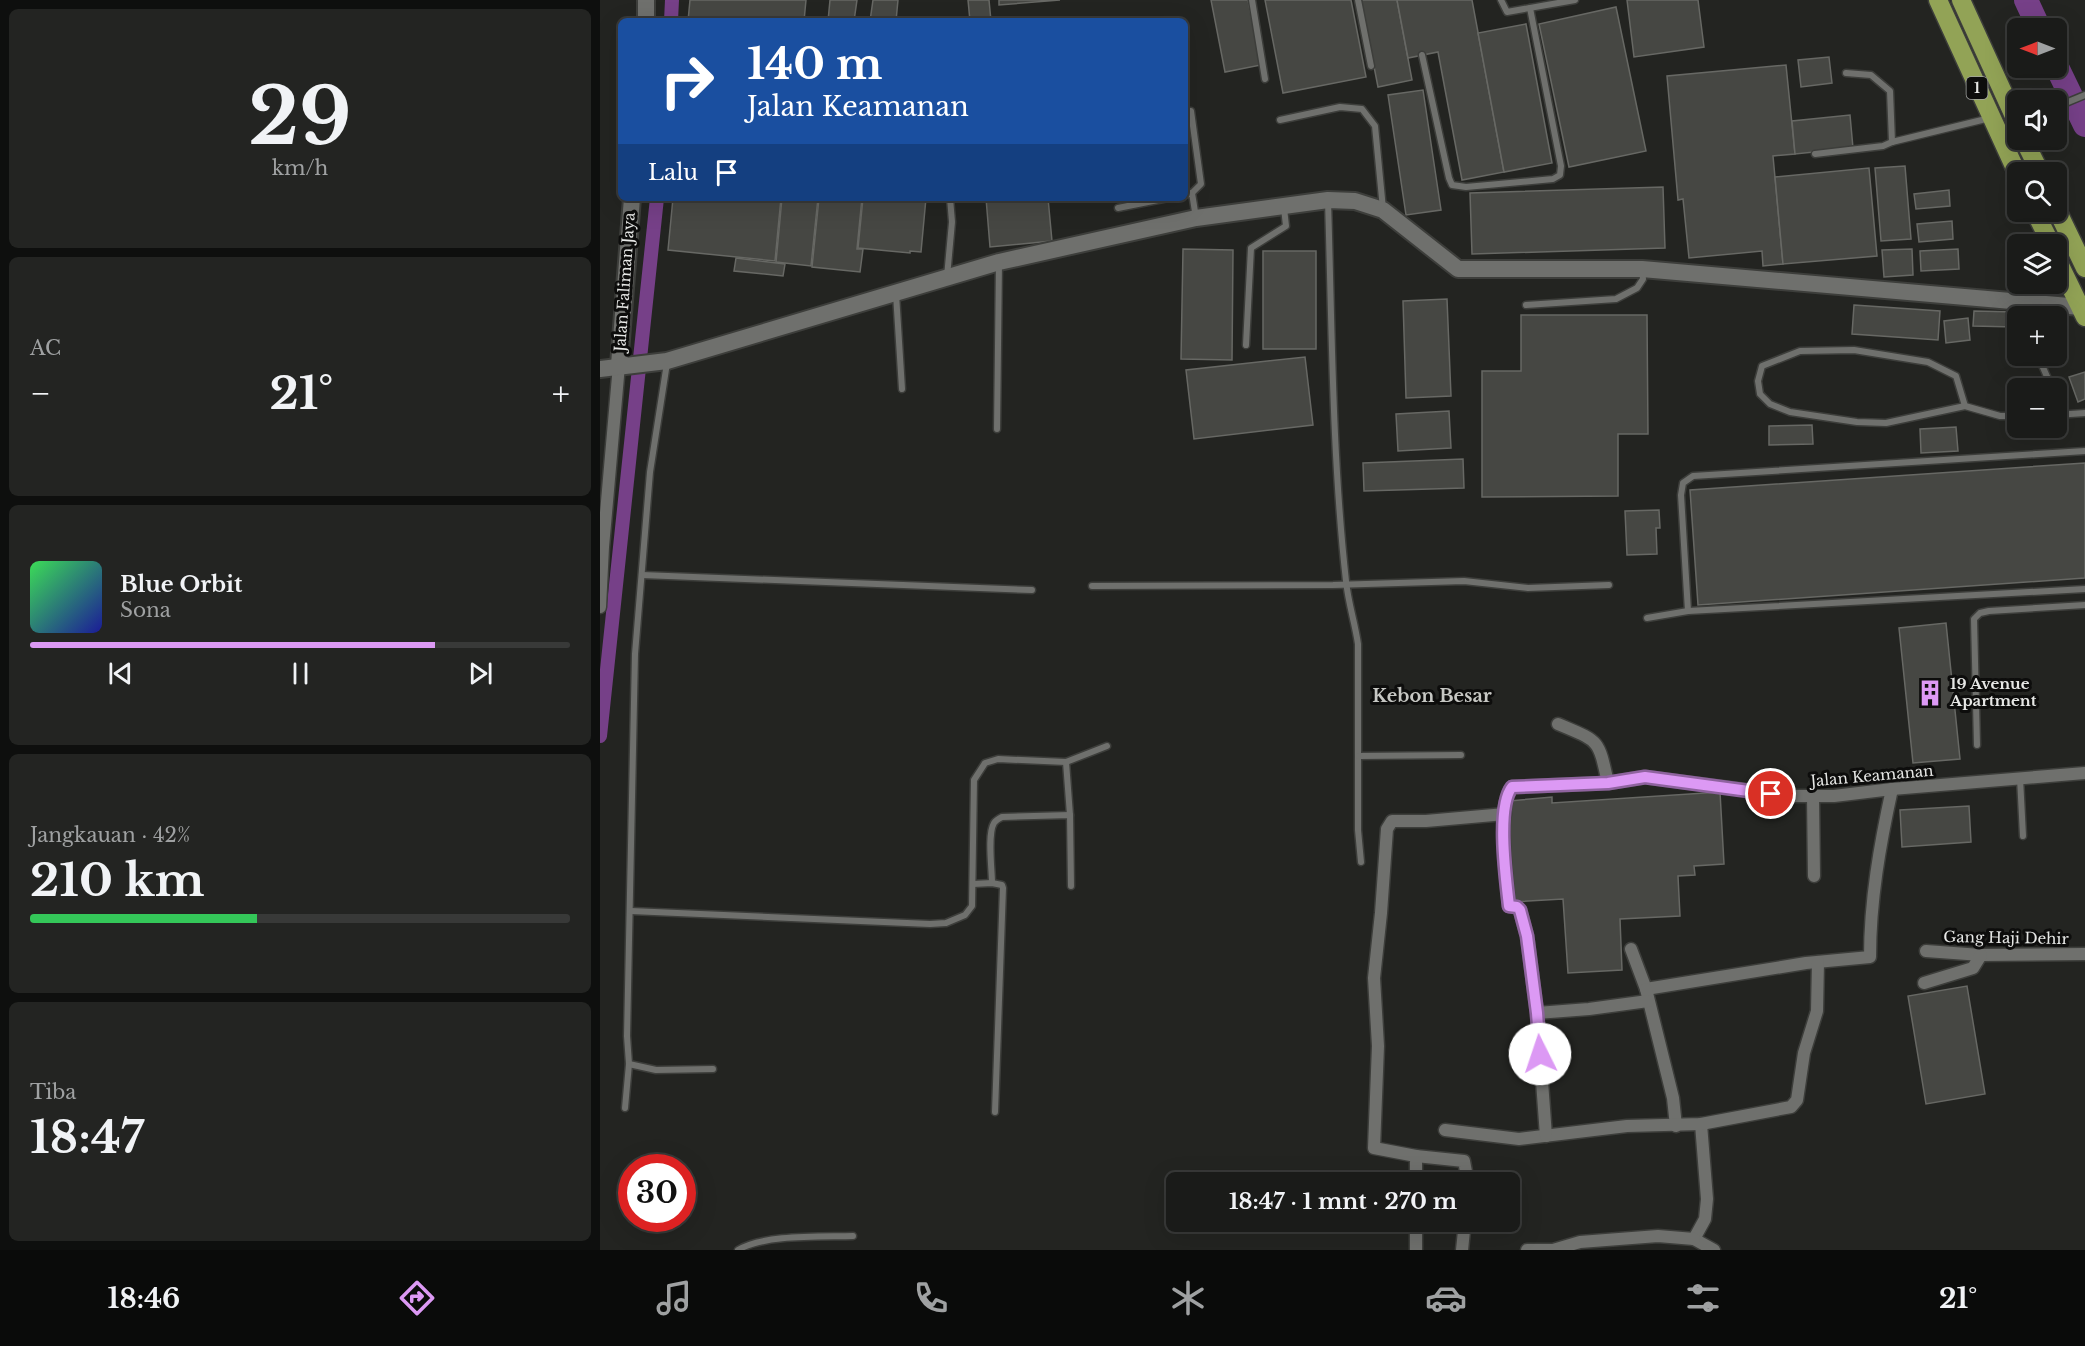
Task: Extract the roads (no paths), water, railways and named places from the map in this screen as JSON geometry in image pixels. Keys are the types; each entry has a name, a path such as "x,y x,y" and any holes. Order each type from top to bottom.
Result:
{"highway":[{"name":"1","path":"1938,0 2012,162"},
{"name":"1","path":"1961,0 2007,103"},
{"path":"2063,222 2085,268"},
{"path":"2067,279 2083,312"}],"street":[{"path":"646,0 646,18"},
{"path":"600,369 667,361 999,262 1196,218 1328,200 1355,201 1383,210 1458,269 1642,268 2083,312"},
{"name":"Jalan Faliman Jaya","path":"623,365 632,201"},
{"path":"600,607 603,547 623,365"},
{"path":"1558,724 1591,739 1599,746 1608,783"},
{"name":"Jalan Keamanan","path":"1504,814 1507,793 1512,787 1608,783 1645,777 1813,797 2085,773"},
{"path":"1537,1013 1589,1009 1647,995 1818,962 1870,957 1870,916 1881,840 1892,789"},
{"path":"1813,797 1814,876"},
{"path":"1466,1172 1464,1161 1416,1156 1374,1148 1378,1046 1374,978 1387,829 1392,821 1426,821 1504,814 1503,835 1509,906 1517,907 1524,918 1537,1013 1546,1136"},
{"path":"1631,949 1647,995 1672,1098 1676,1126"},
{"name":"Gang Haji Dehir","path":"1926,951 1981,955 2085,954"},
{"path":"1924,983 1973,968 1981,955"},
{"path":"1445,1130 1519,1139 1627,1126 1701,1124 1791,1107 1797,1100 1804,1053 1817,1011 1818,962"},
{"path":"1694,1239 1705,1220 1707,1199 1701,1124"},
{"path":"1416,1156 1416,1172"},
{"path":"1416,1232 1416,1250"},
{"path":"1462,1250 1464,1232"},
{"path":"1527,1250 1553,1250 1580,1242 1658,1236 1694,1239 1714,1250"}],"lane":[{"path":"1252,0 1265,79"},
{"path":"1358,0 1371,66"},
{"path":"1501,0 1507,12 1575,0"},
{"path":"1422,55 1452,185 1466,187 1553,179 1560,175 1561,166 1530,8"},
{"path":"1846,73 1871,75 1890,91 1892,142"},
{"path":"2067,102 2085,95"},
{"path":"1280,120 1340,107 1362,109 1375,126 1383,210"},
{"path":"1191,111 1201,184 1188,194 1196,218"},
{"path":"1815,154 1883,146 1990,118"},
{"path":"1328,200 1335,426 1346,584 1358,644 1358,830 1361,862"},
{"path":"947,277 952,222 950,201"},
{"path":"1118,208 1153,201"},
{"path":"1246,345 1251,248 1286,226 1284,205"},
{"path":"997,429 999,262"},
{"path":"1526,305 1616,299 1637,288 1643,279 1642,268"},
{"path":"896,291 902,389"},
{"path":"1965,406 1956,376 1928,362 1854,351 1800,351 1762,366 1758,381 1760,394 1770,404 1790,412 1857,422 1886,423 1965,406 2000,417 2007,417"},
{"path":"625,1108 629,1064 628,1005 635,654 650,472 667,361"},
{"path":"2067,414 2085,413"},
{"path":"1688,611 1681,495 1683,483 1693,476 2085,450"},
{"path":"642,575 1032,590"},
{"path":"1092,586 1464,581 1528,588 1609,585"},
{"path":"1647,618 1688,611 2085,589"},
{"path":"1977,745 1974,619 1980,613 1989,611 2085,605"},
{"path":"631,911 872,923 946,923 965,915 972,906 974,780 986,763 998,759 1066,762 1107,746"},
{"path":"1359,756 1461,755"},
{"path":"1066,762 1070,815 1071,886"},
{"path":"2020,778 2023,836"},
{"path":"992,883 991,833 993,824 997,820 1002,817 1070,815"},
{"path":"972,884 992,883 1002,885 1003,888 995,1112"},
{"path":"629,1064 656,1070 713,1069"},
{"path":"738,1250 748,1244 799,1238 853,1236"}],"waterway":[{"path":"671,18 672,0"},
{"path":"2026,0 2034,18"},
{"path":"2062,78 2085,125"},
{"path":"600,736 657,201"}],"place":[{"name":"19 Avenue Apartment","path":"1930,693"}],"district":[{"name":"Kebon Besar","path":"1432,696"}]}
